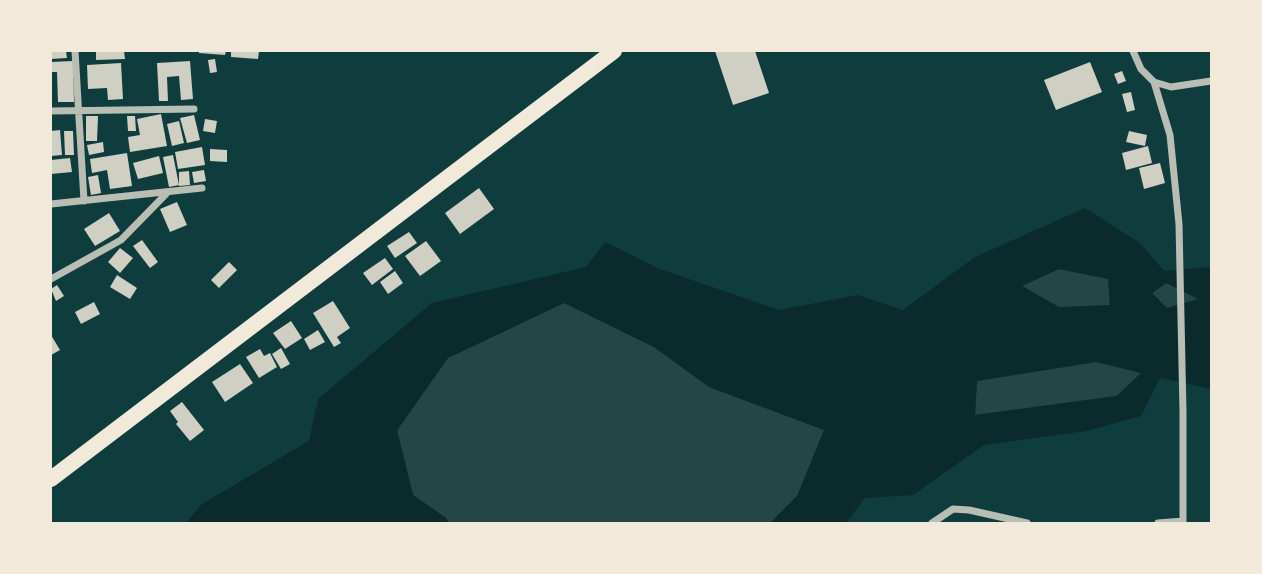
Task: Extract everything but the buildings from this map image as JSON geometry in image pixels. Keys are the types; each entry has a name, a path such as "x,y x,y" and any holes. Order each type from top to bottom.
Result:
{"main road":[{"path":"51,479 614,51"}],"street":[{"path":"75,51 84,201"},
{"path":"1133,51 1141,69 1154,82 1170,135 1179,224 1183,522 1158,523"},
{"path":"1154,82 1171,87 1211,81"},
{"path":"51,111 194,109"},
{"path":"51,204 202,188"},
{"path":"51,279 121,240 167,193"},
{"path":"932,523 953,509 970,510 1027,523"}],"shaded area":[{"path":"1085,208 1140,243 1164,271 1211,267 1211,389 1160,378 1141,416 1086,431 984,445 913,495 865,498 846,523 770,523 797,496 824,430 709,387 654,347 564,303 448,358 397,430 413,495 446,518 449,523 186,523 202,504 309,441 318,399 432,303 586,267 605,242 657,268 779,310 858,295 903,310 975,257","holes":["1059,269 1108,279 1110,305 1059,307 1022,286","1166,283 1198,299 1167,308 1152,293","1096,362 1141,373 1117,396 975,415 977,381"]},
{"path":"1059,269 1109,279 1110,306 1059,308 1021,286"},
{"path":"1167,283 1199,299 1167,308 1152,293"},
{"path":"564,303 654,347 709,387 825,430 797,496 770,523 449,523 446,518 413,495 397,431 448,358"},
{"path":"1096,361 1141,373 1117,396 975,415 977,381"}]}
